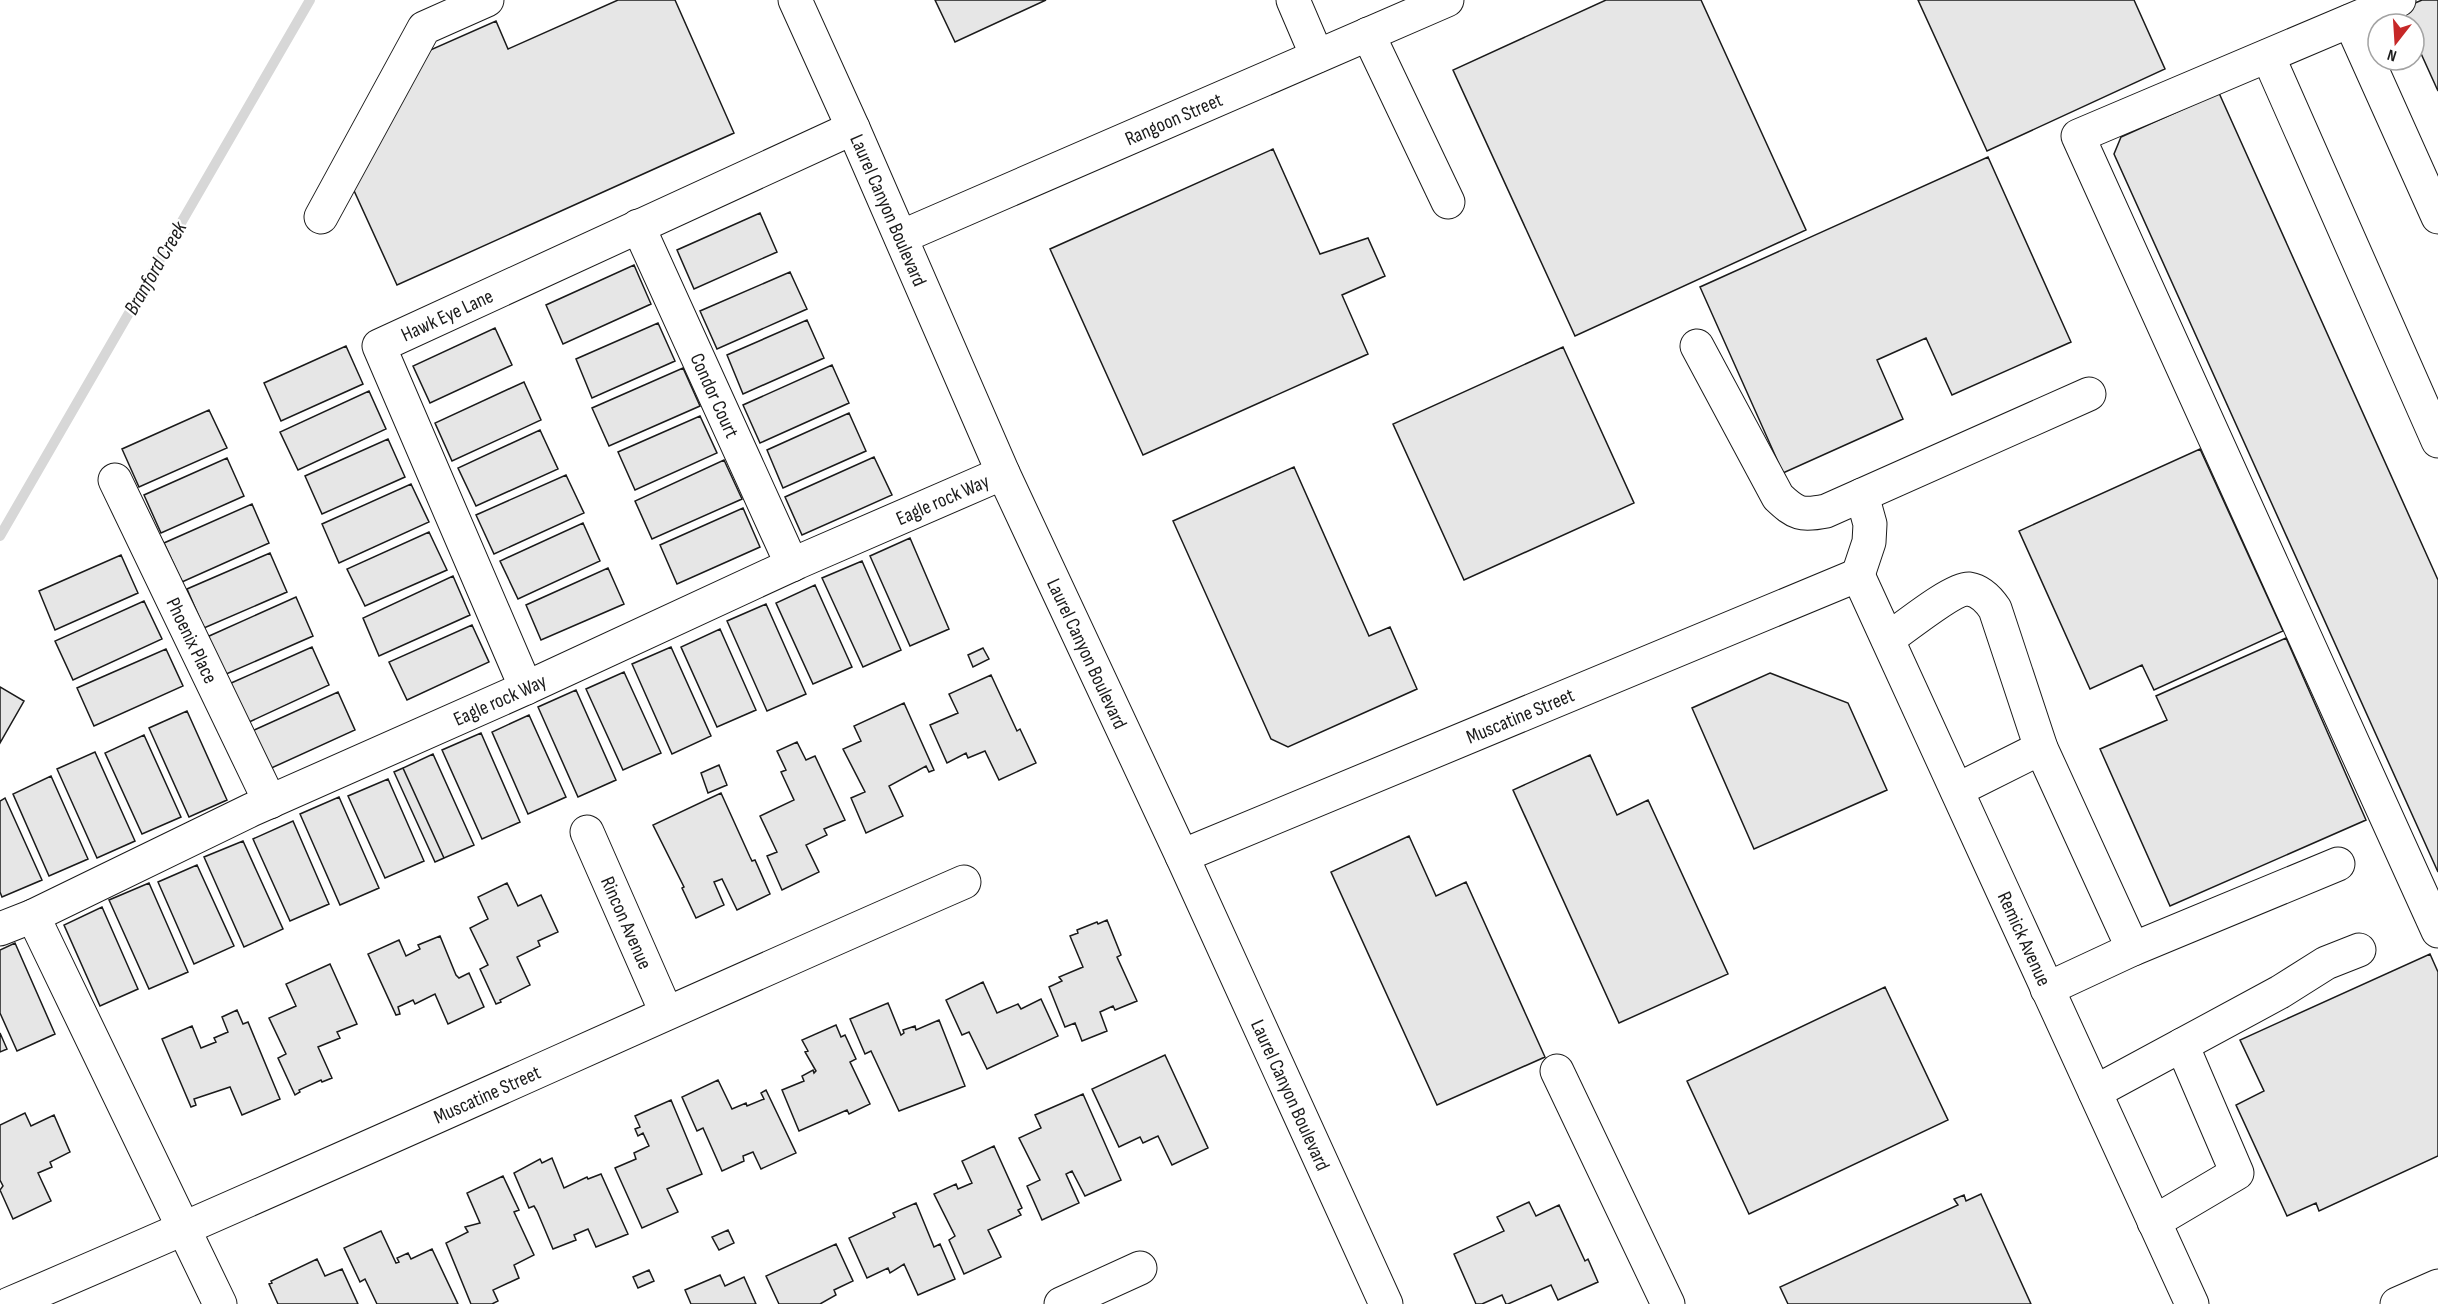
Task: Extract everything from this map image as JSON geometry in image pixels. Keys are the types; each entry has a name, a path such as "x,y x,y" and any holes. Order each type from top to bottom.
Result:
{"street":[{"path":"321,217 423,28 487,0"},
{"name":"Laurel Canyon Boulevard","path":"795,0 1004,473 1386,1304"},
{"path":"1293,0 1317,56"},
{"name":"Rangoon Street","path":"901,237 1447,0"},
{"path":"2398,0 2078,136 2438,931"},
{"path":"2350,21 2438,217"},
{"path":"1368,34 1448,202"},
{"path":"2268,56 2438,441"},
{"name":"Hawk Eye Lane","path":"526,688 379,346 853,128"},
{"name":"Condor Court","path":"638,226 792,565"},
{"path":"1697,346 1778,497 1794,512 1810,514 1826,511 2089,394"},
{"name":"Eagle rock Way","path":"0,929 33,916 270,802 526,688 792,565 1004,473"},
{"name":"Phoenix Place","path":"115,480 270,802"},
{"path":"1858,575 1869,542 1870,524 1862,495"},
{"name":"Muscatine Street","path":"1182,856 1858,575"},
{"name":"Remick Avenue","path":"1858,575 2192,1304"},
{"path":"1888,639 1956,591 1970,589 1986,597 1995,609 2041,748 2133,949"},
{"path":"1957,790 2041,748"},
{"name":"Rincon Avenue","path":"587,832 666,1012"},
{"path":"2047,989 2133,949 2338,864"},
{"name":"Muscatine Street","path":"9,1304 185,1229 666,1012 964,882"},
{"path":"33,916 220,1304"},
{"path":"2095,1092 2280,992 2326,963 2359,950"},
{"path":"2154,1222 2237,1173 2182,1045"},
{"path":"1557,1071 1668,1304"},
{"path":"1062,1304 1140,1268"},
{"path":"2404,1303 2438,1286"}],"building":[{"path":"618,0 675,0 734,133 397,285 351,184 428,51 496,21 508,49"},
{"path":"935,0 1046,0 955,42"},
{"path":"1606,0 1701,0 1806,230 1575,336 1453,70"},
{"path":"1918,0 2134,0 2165,69 1987,151"},
{"path":"2422,0 2438,0 2438,91 2426,64 2426,12 2402,12 2401,9"},
{"path":"2219,93 2438,580 2438,872 2114,154 2121,137"},
{"path":"1273,149 1320,254 1368,238 1385,276 1342,295 1368,354 1143,455 1050,249"},
{"path":"1988,157 2071,342 1952,395 1926,338 1877,360 1903,419 1783,473 1700,287"},
{"path":"760,213 777,252 694,289 677,250"},
{"path":"634,265 651,304 563,344 546,305"},
{"path":"790,272 807,309 717,349 700,311"},
{"path":"807,320 824,358 743,394 727,355"},
{"path":"658,323 675,361 592,398 576,359"},
{"path":"495,328 512,365 430,403 413,366"},
{"path":"346,346 363,384 281,421 264,383"},
{"path":"1563,347 1634,503 1464,580 1393,424"},
{"path":"832,365 849,403 760,443 743,405"},
{"path":"683,368 700,406 609,446 592,408"},
{"path":"524,382 541,420 452,461 435,423"},
{"path":"369,391 386,429 298,470 280,432"},
{"path":"209,410 227,448 139,487 122,449"},
{"path":"849,413 866,451 783,488 767,450"},
{"path":"700,416 717,453 635,490 618,452"},
{"path":"540,430 558,469 476,506 458,468"},
{"path":"388,439 405,477 322,514 305,476"},
{"path":"2200,449 2283,631 2154,690 2142,665 2090,689 2019,531"},
{"path":"874,457 892,495 802,535 785,497"},
{"path":"227,458 244,496 161,533 144,495"},
{"path":"724,460 742,499 652,539 635,501"},
{"path":"1294,467 1369,636 1390,627 1417,689 1288,747 1271,739 1173,521"},
{"path":"566,475 584,513 494,554 476,515"},
{"path":"411,484 429,522 339,563 322,524"},
{"path":"252,504 269,543 182,582 164,543"},
{"path":"743,508 760,547 677,584 660,545"},
{"path":"583,523 600,561 518,599 500,561"},
{"path":"429,532 447,570 365,606 347,569"},
{"path":"910,538 949,629 910,646 870,556"},
{"path":"270,553 287,592 204,628 187,589"},
{"path":"121,555 138,593 55,630 39,591"},
{"path":"862,561 901,650 863,667 822,578"},
{"path":"608,568 624,604 541,640 526,605"},
{"path":"453,576 470,615 379,656 363,618"},
{"path":"815,585 852,667 813,684 776,603"},
{"path":"296,597 313,636 224,675 207,637"},
{"path":"144,601 162,639 73,680 55,641"},
{"path":"766,604 806,694 767,711 727,621"},
{"path":"472,625 489,662 407,700 389,662"},
{"path":"720,629 756,710 717,727 681,647"},
{"path":"2286,638 2366,820 2170,906 2100,749 2167,720 2156,696"},
{"path":"312,647 329,685 247,723 229,684"},
{"path":"671,647 711,736 672,754 632,664"},
{"path":"983,648 989,659 973,667 968,655"},
{"path":"166,649 183,686 94,726 77,688"},
{"path":"624,672 661,753 623,770 586,689"},
{"path":"1770,673 1848,703 1887,790 1754,849 1692,708"},
{"path":"991,675 1017,731 1020,729 1036,763 999,780 985,751 968,758 966,753 947,763 930,725 958,713 949,694"},
{"path":"0,687 24,701 0,743"},
{"path":"576,690 616,780 578,797 538,707"},
{"path":"338,692 355,730 267,770 250,732"},
{"path":"904,703 934,770 929,772 926,766 889,786 903,816 866,833 851,798 865,792 843,749 861,741 854,726"},
{"path":"187,711 227,800 189,817 149,728"},
{"path":"529,715 566,797 528,814 492,732"},
{"path":"481,733 520,822 482,839 442,750"},
{"path":"144,735 181,817 142,834 105,753"},
{"path":"797,742 806,760 815,756 845,820 824,829 827,835 806,845 819,872 782,890 767,856 777,852 760,816 794,800 781,772 786,770 777,751"},
{"path":"95,752 135,841 97,858 57,769"},
{"path":"433,754 474,845 444,858 403,768"},
{"path":"1590,755 1617,815 1648,800 1728,974 1619,1023 1513,790"},
{"path":"719,765 727,785 708,793 701,773"},
{"path":"403,768 444,858 435,862 394,772"},
{"path":"51,776 88,859 49,876 13,794"},
{"path":"388,779 424,861 385,878 348,796"},
{"path":"721,793 750,857 752,861 755,860 770,894 737,910 722,879 714,882 724,905 696,918 682,888 684,887 653,825"},
{"path":"339,797 379,888 340,905 300,814"},
{"path":"5,798 42,880 2,897 0,892 0,801"},
{"path":"293,821 329,904 290,921 253,839"},
{"path":"1409,836 1436,896 1466,882 1545,1057 1437,1105 1331,872"},
{"path":"243,841 283,929 244,947 204,857"},
{"path":"197,865 234,946 194,964 158,882"},
{"path":"149,883 188,972 149,989 109,900"},
{"path":"507,883 518,906 541,895 558,932 538,941 540,946 517,957 530,985 496,1004 480,969 488,965 470,928 488,919 478,897"},
{"path":"102,907 138,989 100,1006 64,925"},
{"path":"1107,920 1121,955 1117,957 1137,1001 1115,1010 1113,1006 1100,1012 1107,1031 1082,1041 1075,1023 1065,1027 1049,987 1062,981 1059,977 1083,967 1070,936 1078,933 1077,930"},
{"path":"440,936 456,975 459,978 469,973 484,1007 448,1024 435,994 415,1004 413,1000 398,1007 400,1014 396,1015 368,954 399,940 406,956 420,949 418,945"},
{"path":"15,943 55,1034 17,1051 0,1013 0,950"},
{"path":"2430,954 2438,972 2438,1156 2319,1211 2316,1203 2287,1216 2236,1105 2264,1091 2240,1040"},
{"path":"330,964 357,1024 337,1032 340,1038 318,1047 332,1078 322,1082 321,1080 299,1090 300,1092 295,1095 278,1058 286,1054 269,1018 296,1006 286,984"},
{"path":"983,982 997,1013 1018,1004 1021,1009 1041,999 1058,1036 987,1069 969,1032 962,1035 946,1000"},
{"path":"1885,987 1948,1120 1749,1214 1687,1081"},
{"path":"888,1003 901,1035 904,1033 903,1030 915,1026 916,1030 939,1020 965,1086 899,1111 871,1051 865,1054 850,1019"},
{"path":"237,1010 243,1024 248,1022 280,1099 242,1115 230,1087 194,1099 196,1105 191,1107 162,1039 192,1026 201,1048 216,1042 214,1038 228,1032 222,1017"},
{"path":"836,1025 841,1037 845,1035 856,1059 850,1062 870,1104 849,1114 847,1110 799,1131 782,1090 804,1081 802,1076 813,1070 814,1073 816,1071 805,1052 808,1051 802,1040"},
{"path":"0,1033 7,1049 0,1052"},
{"path":"1165,1055 1208,1148 1172,1165 1158,1136 1143,1143 1140,1137 1119,1147 1092,1089"},
{"path":"718,1080 732,1109 764,1099 761,1093 766,1090 796,1153 761,1169 753,1152 743,1156 744,1161 722,1171 703,1128 697,1131 682,1097"},
{"path":"1083,1094 1121,1180 1085,1196 1072,1171 1066,1174 1079,1203 1042,1220 1027,1186 1040,1180 1019,1138 1041,1128 1035,1115"},
{"path":"671,1100 702,1174 667,1189 678,1212 642,1228 615,1168 636,1159 634,1153 649,1146 643,1133 638,1136 635,1129 640,1127 635,1116"},
{"path":"25,1113 31,1126 54,1115 70,1152 50,1162 52,1167 38,1173 51,1201 13,1219 0,1190 3,1186 0,1180 0,1125"},
{"path":"994,1146 1022,1208 1018,1210 1021,1215 988,1230 1001,1257 964,1274 949,1240 955,1236 934,1194 956,1184 958,1189 972,1183 962,1161"},
{"path":"552,1158 564,1188 587,1177 588,1179 601,1174 628,1234 596,1247 588,1229 574,1235 576,1240 553,1249 537,1211 534,1206 529,1208 514,1173 540,1159 542,1163"},
{"path":"503,1176 519,1210 514,1212 534,1255 514,1265 519,1278 493,1290 498,1301 492,1304 471,1304 446,1243 468,1232 465,1227 480,1223 467,1193"},
{"path":"1981,1194 2031,1304 1788,1304 1780,1287 1958,1205 1954,1199 1964,1195 1966,1201"},
{"path":"1529,1202 1536,1216 1559,1205 1585,1261 1588,1259 1598,1282 1558,1300 1551,1285 1508,1304 1502,1295 1482,1304 1476,1304 1454,1254 1504,1231 1497,1217"},
{"path":"916,1203 934,1247 940,1244 955,1279 918,1295 904,1264 890,1273 888,1268 867,1278 849,1238 895,1217 893,1213"},
{"path":"728,1230 734,1243 719,1250 712,1237"},
{"path":"381,1231 396,1263 399,1262 397,1258 408,1253 411,1259 432,1249 458,1304 377,1304 365,1279 360,1282 344,1248"},
{"path":"836,1244 853,1281 834,1290 836,1295 820,1304 779,1304 766,1276"},
{"path":"317,1259 325,1276 342,1269 358,1304 278,1304 269,1284 272,1283 271,1281"},
{"path":"649,1270 654,1281 638,1288 633,1277"},
{"path":"720,1275 725,1286 744,1277 756,1304 691,1304 685,1290"}],"waterway":[{"name":"Branford Creek","path":"0,536 310,0"}]}
